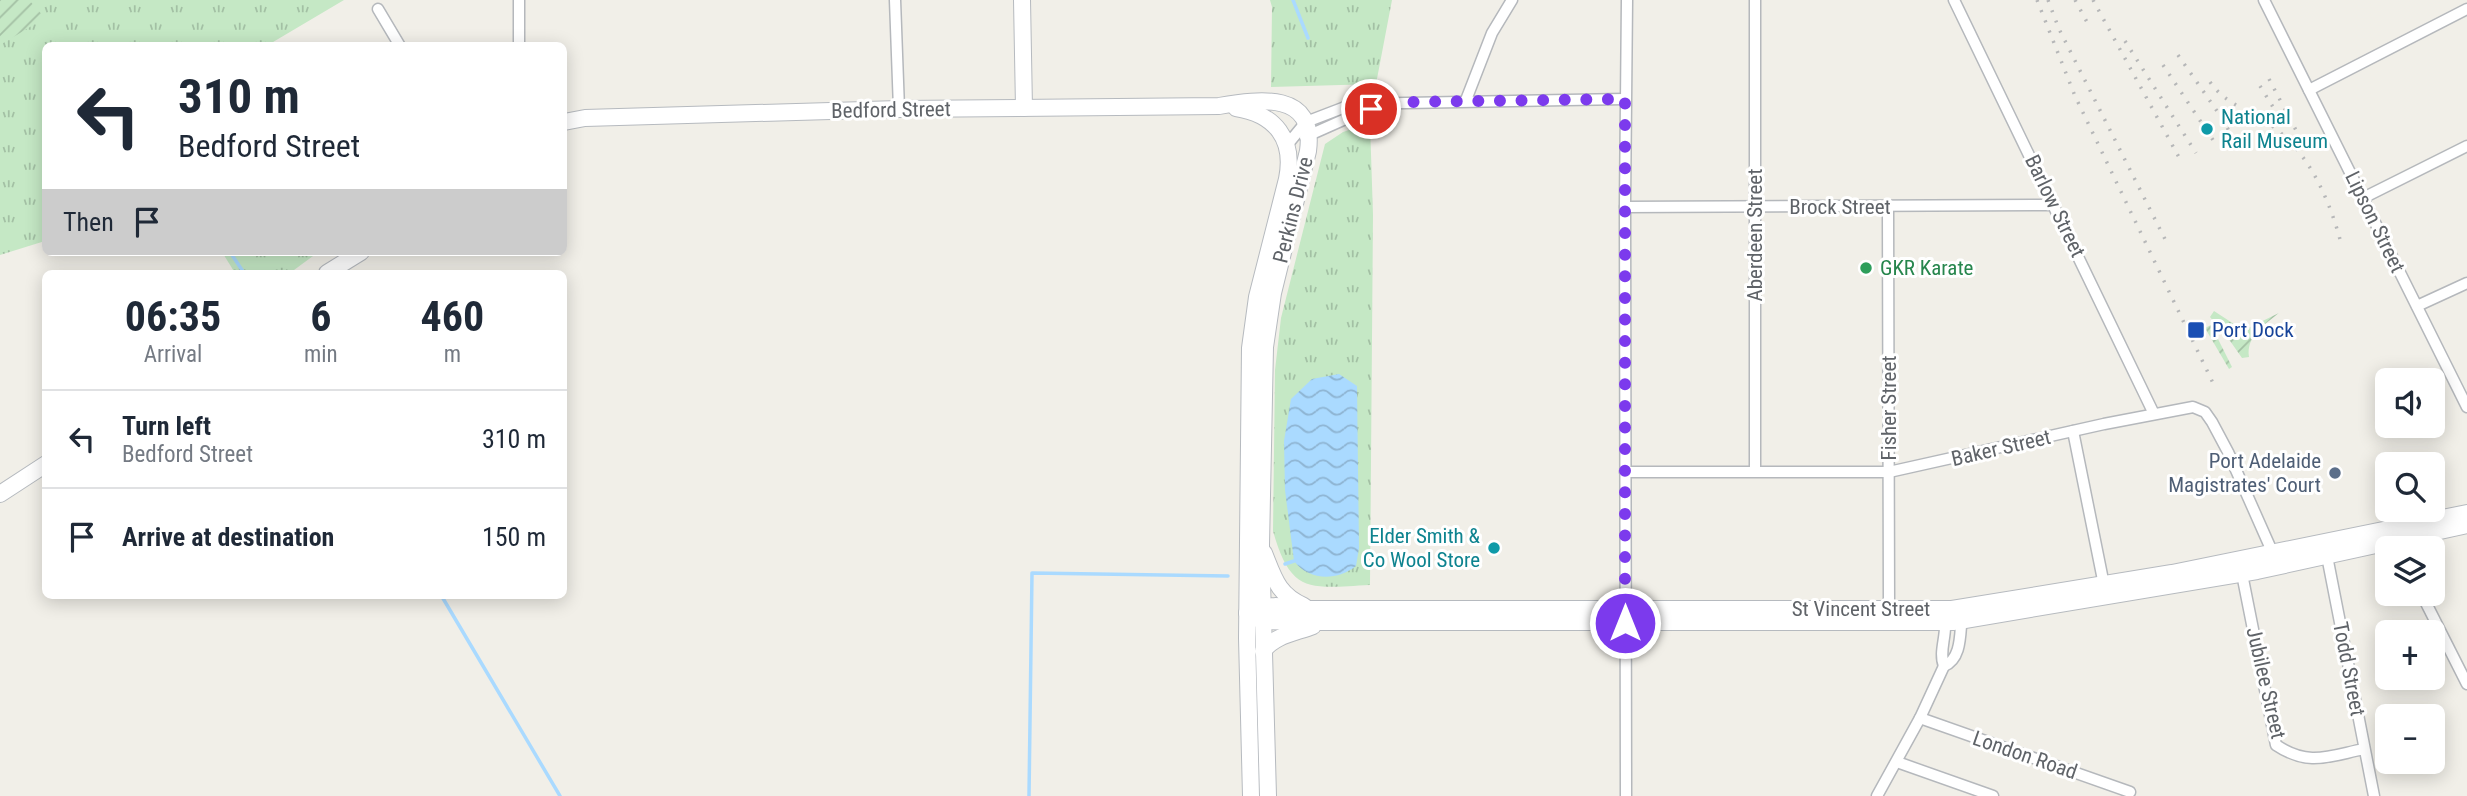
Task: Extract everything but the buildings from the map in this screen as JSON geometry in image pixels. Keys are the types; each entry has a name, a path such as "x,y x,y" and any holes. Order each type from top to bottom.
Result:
{"main road":[{"path":"1022,0 1024,108"},
{"path":"1219,106 1253,101 1282,103 1296,110 1308,129"},
{"name":"Bedford Street","path":"567,121 585,118 899,109 1219,106"},
{"name":"Perkins Drive","path":"1219,106 1251,111 1276,127 1287,145 1289,160 1257,296 1251,334 1257,613 1263,651 1268,796"},
{"name":"Perkins Drive","path":"1251,796 1267,325 1306,163 1308,129"},
{"path":"332,270 354,256"},
{"path":"0,494 42,467"},
{"name":"St Vincent Street","path":"2404,536 2467,513"},
{"name":"St Vincent Street","path":"2412,536 2467,526"},
{"name":"St Vincent Street","path":"2105,589 2172,573 2275,560 2375,542"},
{"path":"1261,545 1281,590 1290,600 1314,615 1312,627 1273,641 1263,651"},
{"name":"St Vincent Street","path":"1257,613 1952,615 2105,589 2242,574 2275,560"},
{"name":"St Vincent Street","path":"1625,616 1889,609 1952,615"}],"street":[{"path":"519,0 519,42"},
{"path":"895,0 899,109"},
{"path":"1466,100 1492,33 1512,0"},
{"path":"1626,796 1627,0"},
{"name":"Aberdeen Street","path":"1755,0 1755,471"},
{"name":"Barlow Street","path":"1954,0 2154,414"},
{"name":"Lipson Street","path":"2264,0 2467,407"},
{"path":"378,9 398,42"},
{"path":"2309,90 2467,9"},
{"path":"1287,145 1348,105 1367,102 1625,99"},
{"path":"2363,198 2467,146"},
{"name":"Brock Street","path":"1625,207 2055,205"},
{"name":"Fisher Street","path":"1888,207 1889,609"},
{"path":"2417,306 2467,282"},
{"name":"Baker Street","path":"1625,472 1889,472 2193,407 2205,412 2228,452 2275,560"},
{"path":"2073,431 2105,589"},
{"name":"Todd Street","path":"2326,549 2374,796"},
{"name":"Jubilee Street","path":"2242,574 2276,745 2290,754 2309,759 2364,749"},
{"path":"2428,606 2467,684"},
{"path":"1877,796 1920,718 1944,666 1950,664 1960,642 1961,626 1952,615"},
{"name":"London Road","path":"1920,718 2130,792"},
{"path":"1897,762 1993,796"}],"green space":[{"path":"0,0 344,0 273,42 42,42 42,242 0,255"},
{"path":"0,0 29,0 45,18 0,45"},
{"path":"1270,0 1392,0 1376,84 1271,87"},
{"path":"1370,123 1373,215 1370,585 1318,586 1296,577 1287,567 1273,531 1275,370 1281,318 1325,144 1343,132"},
{"path":"224,256 313,256 294,270 233,270"},
{"path":"2214,311 2237,326 2228,338 2210,317"},
{"path":"2279,313 2257,332 2250,343 2249,357 2242,358 2228,338 2237,326 2246,329"},
{"path":"2211,325 2232,367 2229,369 2205,328"}],"water":[{"path":"1339,374 1357,386 1359,548 1356,566 1340,574 1324,577 1307,572 1294,561 1285,490 1284,441 1291,399 1312,379"}],"waterway":[{"path":"1293,0 1308,38"},
{"path":"233,256 242,270"},
{"path":"1285,564 1294,561"},
{"path":"1029,796 1032,573 1228,576"},
{"path":"443,599 560,796"}],"railway":[{"path":"2037,0 2075,96 2213,383"},
{"path":"2048,0 2059,29 2168,245"},
{"path":"2075,0 2087,22"},
{"path":"2093,0 2181,161"},
{"path":"2125,41 2196,153"},
{"path":"2178,55 2231,134"},
{"path":"2163,65 2215,143"},
{"path":"2269,79 2308,153"},
{"path":"2210,82 2231,102 2272,126 2297,150 2325,196 2342,247"},
{"path":"2260,86 2286,128"}],"place":[{"name":"National Rail Museum","path":"2207,129"},
{"name":"GKR Karate","path":"1866,268"},
{"name":"Port Dock","path":"2196,330"},
{"name":"Port Adelaide Magistrates' Court","path":"2335,473"},
{"name":"Elder Smith & Co Wool Store","path":"1494,548"}],"route":[{"path":"1371,109 1408,102 1625,99 1625,623"}]}
